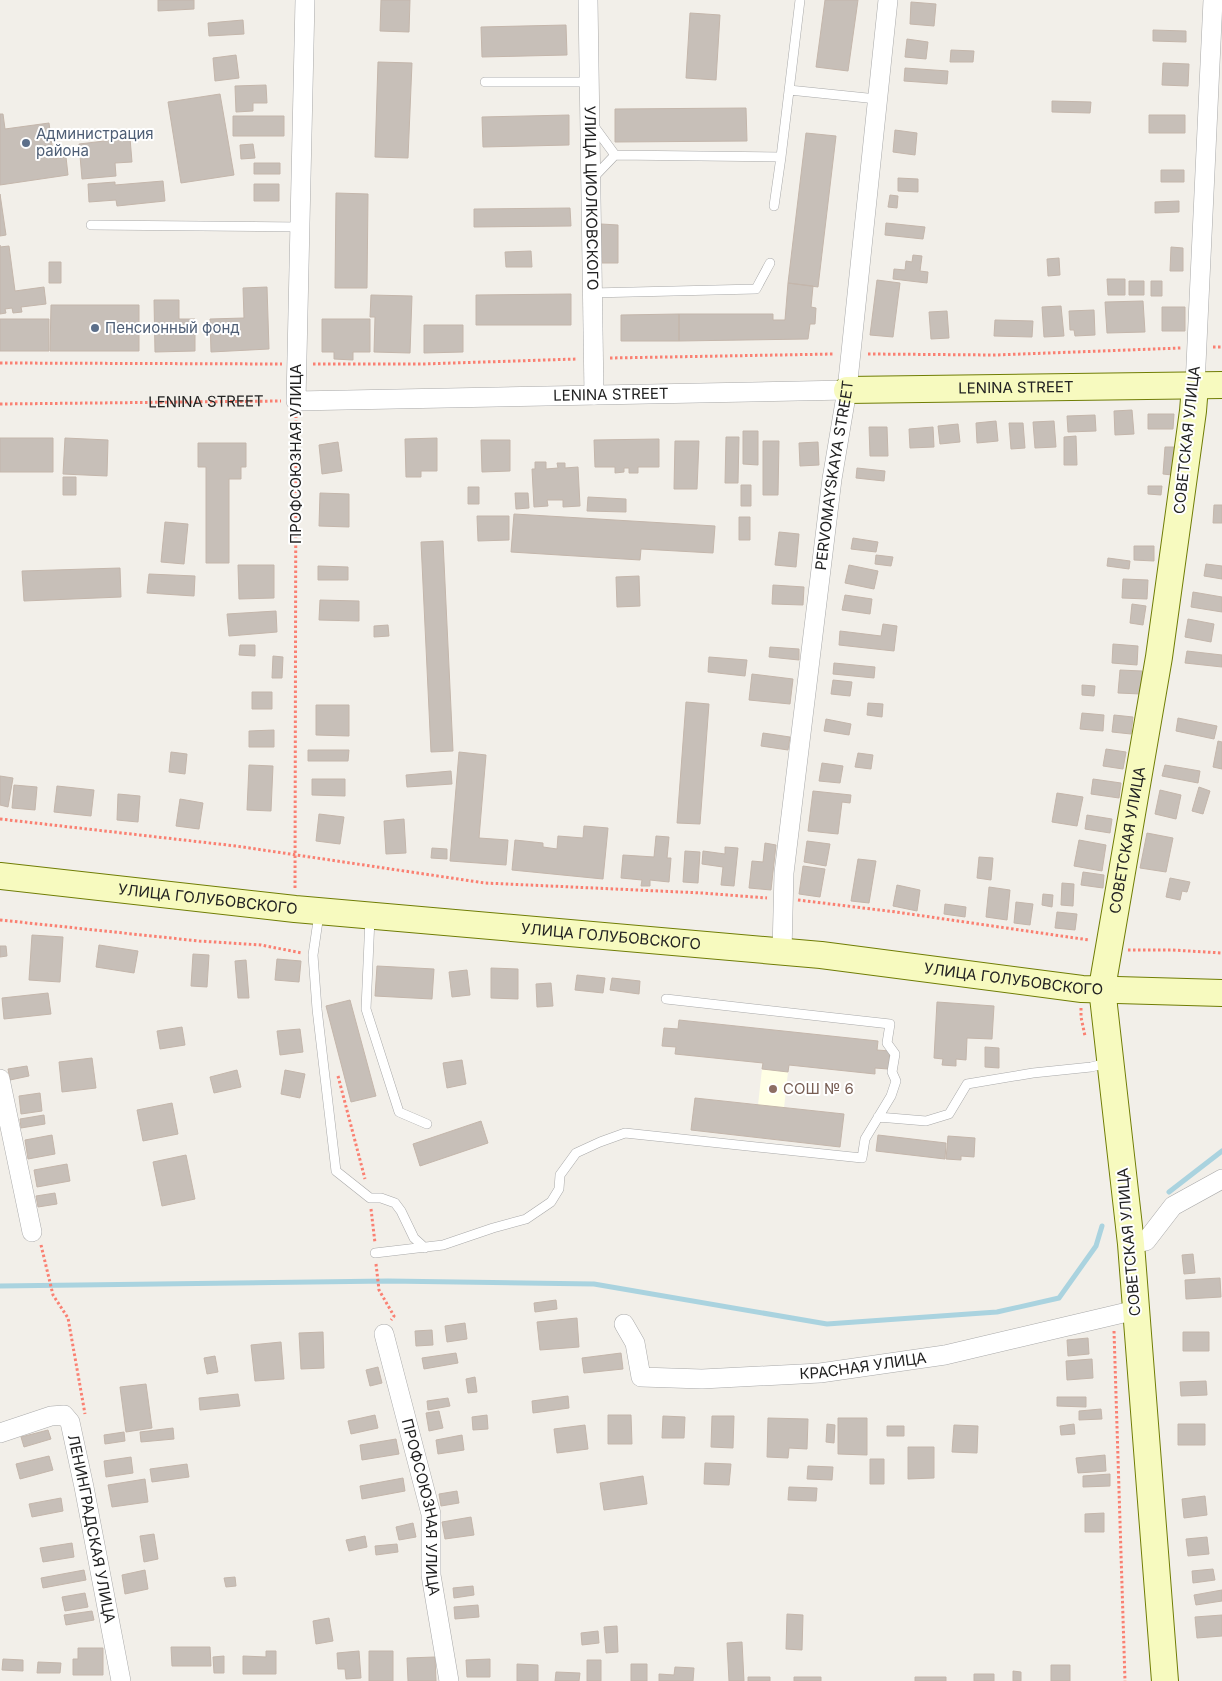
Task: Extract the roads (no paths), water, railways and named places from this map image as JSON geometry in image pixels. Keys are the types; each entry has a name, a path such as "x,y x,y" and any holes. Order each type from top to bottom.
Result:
{"street":[{"name":"ПРОФСОЮЗНАЯ УЛИЦА","path":"296,401 304,0"},
{"name":"УЛИЦА ЦИОЛКОВСКОГО","path":"588,0 594,395"},
{"name":"PERVOMAYSKAYA STREET","path":"782,951 784,873 832,479 846,390 888,0"},
{"name":"СОВЕТСКАЯ УЛИЦА","path":"1165,1681 1131,1244 1102,988 1159,657 1193,411 1213,0"},
{"name":"LENINA STREET","path":"296,401 1222,385"},
{"name":"УЛИЦА ГОЛУБОВСКОГО","path":"0,876 308,910 782,951 1082,988 1222,993"},
{"path":"0,1079 32,1232"},
{"path":"1131,1244 1146,1241 1173,1206 1222,1180"},
{"name":"КРАСНАЯ УЛИЦА","path":"624,1324 635,1344 640,1377 702,1379 820,1373 945,1355 1136,1310"},
{"name":"ПРОФСОЮЗНАЯ УЛИЦА","path":"384,1334 430,1514 431,1576 449,1681"},
{"name":"ЛЕНИНГРАДСКАЯ УЛИЦА","path":"0,1432 51,1416 64,1415 70,1422 121,1681"}],"lane":[{"path":"774,206 782,156 800,0"},
{"path":"485,82 590,82"},
{"path":"789,90 877,99"},
{"path":"591,122 614,155"},
{"path":"592,179 614,155 782,156"},
{"path":"90,225 300,227"},
{"path":"592,293 756,289 770,263"},
{"path":"308,910 317,1009 336,1171 370,1198 381,1198 395,1203 414,1238 424,1248"},
{"path":"370,915 366,1009 399,1112 428,1124"},
{"path":"376,1253 443,1245 526,1219 552,1202 559,1189 560,1175 576,1153 625,1133 862,1158 865,1139 891,1096 896,1081 892,1072 895,1054 887,1042 890,1024 666,999"},
{"path":"878,1117 926,1121 949,1114 967,1084 1033,1073 1091,1067 1110,1062"}],"waterway":[{"path":"1169,1192 1222,1151"},
{"path":"0,1286 388,1281 594,1284 827,1324 997,1312 1059,1298 1096,1246 1102,1226"}],"place":[{"name":"Администрация района","path":"26,143"},
{"name":"Пенсионный фонд","path":"95,328"},
{"name":"СОШ № 6","path":"773,1089"}]}
